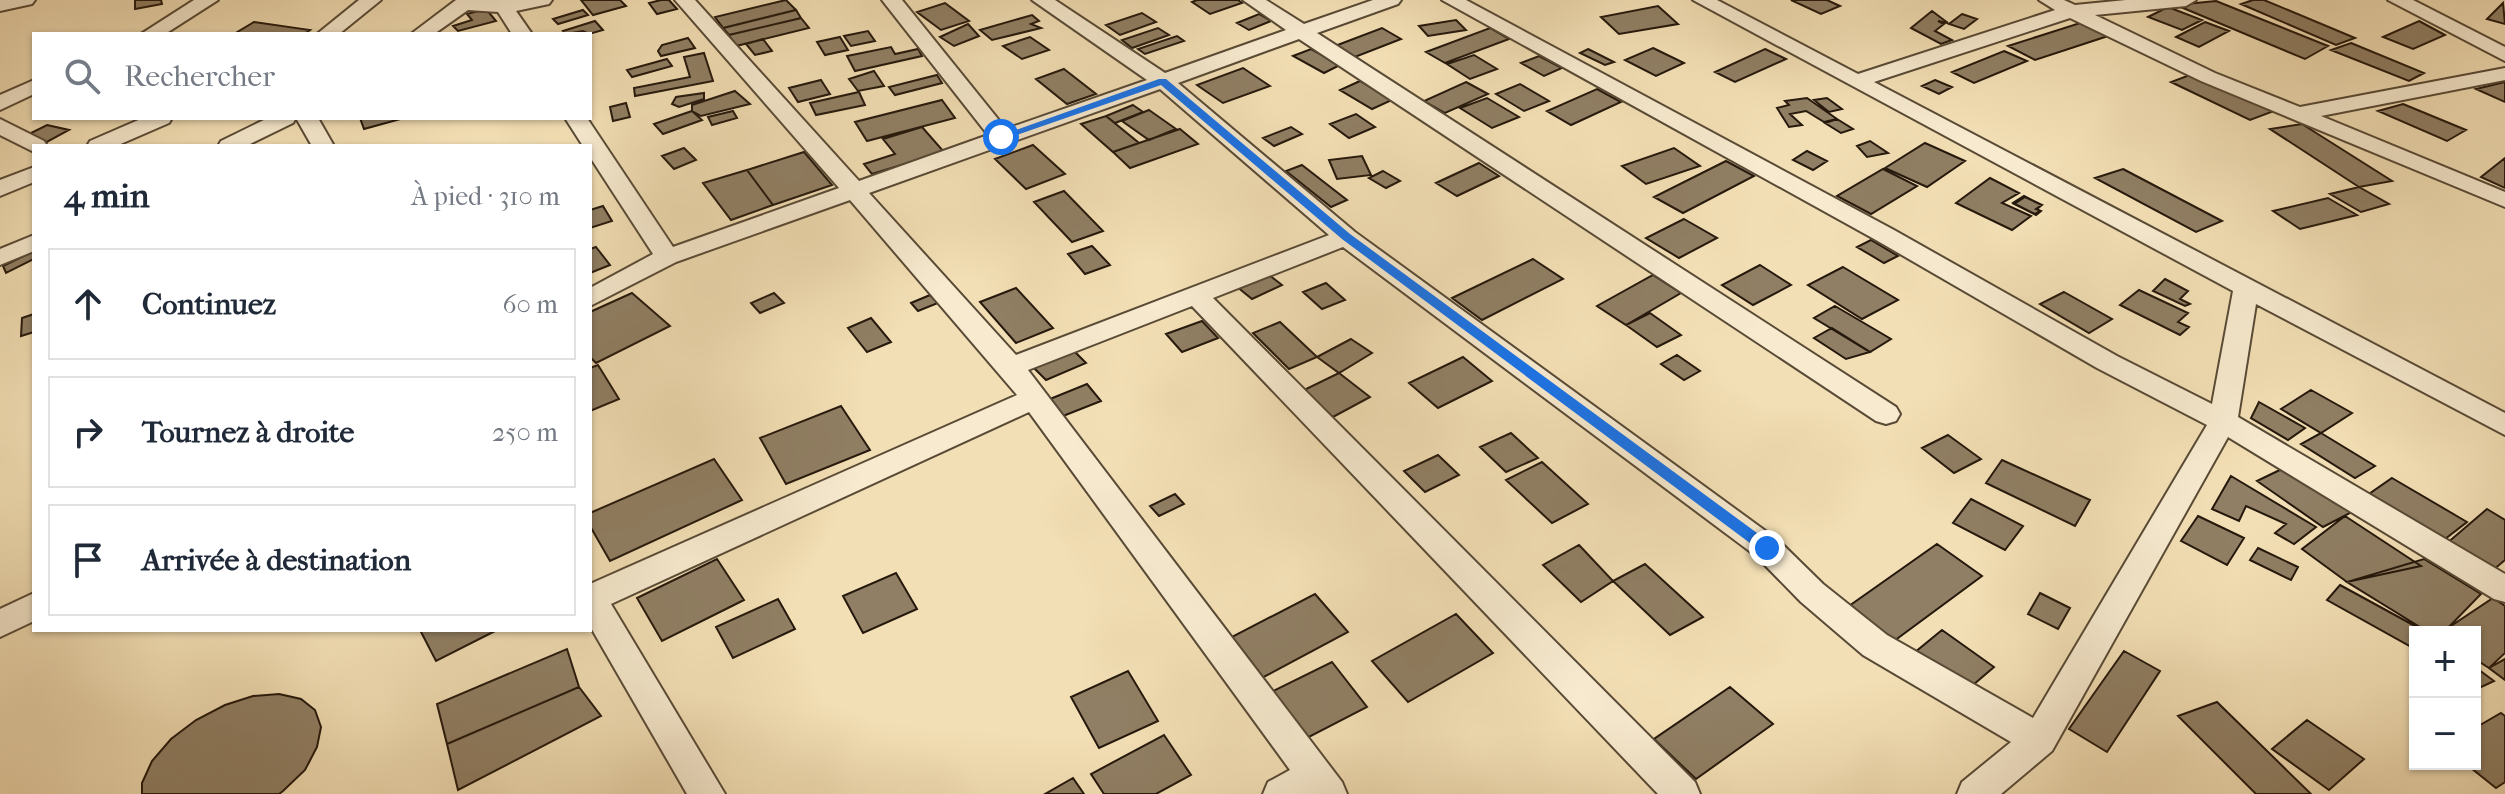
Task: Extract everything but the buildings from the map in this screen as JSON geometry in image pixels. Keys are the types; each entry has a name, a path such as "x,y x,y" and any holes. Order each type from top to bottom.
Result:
{"street":[{"path":"0,5 25,0"},
{"path":"154,32 208,0"},
{"path":"330,32 371,0"},
{"path":"424,32 467,2 504,7 542,0"},
{"path":"685,0 1011,367 1322,785 1281,794"},
{"path":"892,0 1001,137"},
{"path":"1042,0 1163,81 1346,237 1767,548 1822,601 1875,645 2039,740"},
{"path":"1253,0 1886,414"},
{"path":"592,297 667,257 1391,0"},
{"path":"1452,0 1885,235 2107,362 2223,421 2505,590"},
{"path":"1703,0 1860,80 2505,425"},
{"path":"2049,0 2208,77 2505,200"},
{"path":"1860,80 2072,11 2186,0"},
{"path":"2398,0 2505,55"},
{"path":"504,7 521,32"},
{"path":"2298,114 2505,74"},
{"path":"0,104 32,87"},
{"path":"102,144 156,120"},
{"path":"233,144 281,120"},
{"path":"308,120 322,144"},
{"path":"577,120 667,257"},
{"path":"0,126 32,144"},
{"path":"0,189 32,175"},
{"path":"1011,367 1346,237"},
{"path":"0,258 32,243"},
{"path":"1975,794 2039,740 2223,421 2246,288"},
{"path":"1196,295 1682,794"},
{"path":"592,597 1035,398"},
{"path":"592,601 707,794"},
{"path":"0,624 32,607"}],"route":[{"path":"1001,137 1163,81 1346,237 1767,548"}]}
